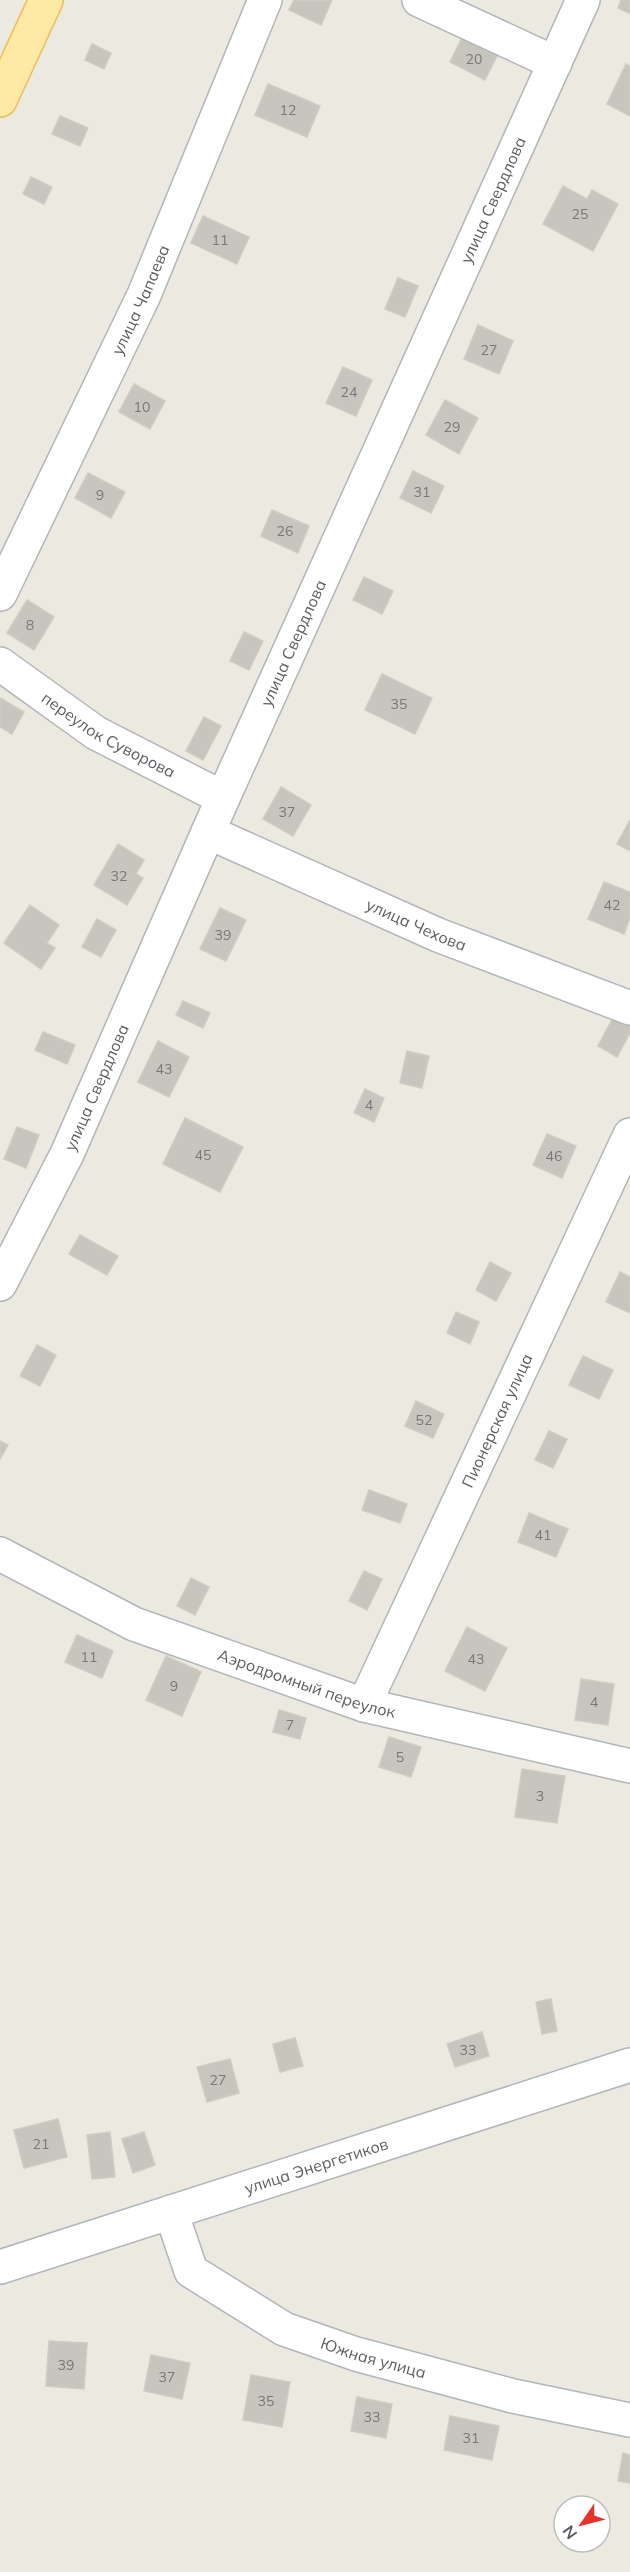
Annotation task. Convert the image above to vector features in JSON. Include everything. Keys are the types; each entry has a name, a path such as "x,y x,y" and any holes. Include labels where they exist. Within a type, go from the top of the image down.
{"main road":[{"path":"0,100 46,0"}],"street":[{"name":"улица Чапаева","path":"0,594 144,295 265,0"},
{"path":"419,0 555,63"},
{"name":"улица Свердлова","path":"0,1284 67,1154 223,798 583,0"},
{"name":"переулок Суворова","path":"0,664 96,733 223,798"},
{"name":"улица Чехова","path":"208,832 438,935 630,1008"},
{"name":"Пионерская улица","path":"364,1706 630,1135"},
{"name":"Аэродромный переулок","path":"0,1554 134,1624 364,1706 630,1766"},
{"name":"улица Энергетиков","path":"0,2266 630,2065"},
{"name":"Южная улица","path":"171,2212 190,2271 284,2329 356,2354 513,2396 630,2420"}],"building":[{"path":"294,0 332,0 321,25 289,10"},
{"path":"621,0 630,0 630,14 618,8"},
{"path":"462,38 497,56 485,80 450,62"},
{"path":"92,44 111,53 104,69 85,60"},
{"path":"626,64 630,66 630,116 607,104"},
{"path":"268,84 320,106 307,137 255,115"},
{"path":"60,116 88,128 80,146 52,134"},
{"path":"31,177 52,187 44,204 23,194"},
{"path":"563,186 587,199 592,190 618,204 593,251 543,224"},
{"path":"203,216 249,237 237,264 191,243"},
{"path":"398,278 418,286 405,317 385,309"},
{"path":"478,325 513,341 499,374 464,359"},
{"path":"343,367 372,380 356,416 326,403"},
{"path":"134,384 165,401 150,429 119,412"},
{"path":"445,400 478,418 459,454 426,435"},
{"path":"413,471 444,486 431,513 400,498"},
{"path":"88,473 125,492 111,518 75,498"},
{"path":"272,510 309,526 298,553 261,536"},
{"path":"364,577 393,591 382,614 353,600"},
{"path":"27,600 54,617 34,650 7,633"},
{"path":"244,632 263,641 249,670 230,661"},
{"path":"382,674 432,698 415,734 365,710"},
{"path":"0,698 24,712 12,734 0,727"},
{"path":"204,717 221,726 203,760 186,751"},
{"path":"281,787 311,805 293,836 263,819"},
{"path":"630,820 630,851 617,844"},
{"path":"118,844 144,860 136,874 143,878 127,905 94,885"},
{"path":"604,882 630,892 630,918 624,934 588,919"},
{"path":"30,905 59,925 47,943 55,948 41,969 4,943"},
{"path":"220,908 246,920 226,961 200,949"},
{"path":"97,919 116,930 101,957 82,947"},
{"path":"183,1001 210,1013 203,1028 176,1015"},
{"path":"614,1016 630,1025 630,1033 617,1057 598,1046"},
{"path":"43,1032 75,1045 67,1064 35,1050"},
{"path":"158,1041 189,1057 169,1097 138,1082"},
{"path":"407,1051 429,1056 422,1088 400,1083"},
{"path":"365,1089 384,1098 374,1122 354,1113"},
{"path":"185,1118 243,1147 220,1192 163,1164"},
{"path":"17,1127 39,1135 26,1168 4,1159"},
{"path":"547,1134 576,1146 562,1178 533,1165"},
{"path":"80,1235 118,1256 107,1275 69,1254"},
{"path":"490,1262 511,1273 496,1301 476,1290"},
{"path":"620,1272 630,1277 630,1313 606,1302"},
{"path":"456,1312 479,1322 470,1344 447,1333"},
{"path":"37,1345 56,1355 40,1386 20,1376"},
{"path":"583,1356 613,1370 599,1399 569,1385"},
{"path":"416,1401 444,1414 433,1438 405,1426"},
{"path":"549,1431 567,1439 553,1468 535,1460"},
{"path":"0,1441 8,1445 0,1459"},
{"path":"369,1490 407,1504 400,1523 362,1510"},
{"path":"529,1513 568,1529 556,1557 518,1542"},
{"path":"364,1571 382,1579 367,1610 349,1601"},
{"path":"191,1578 209,1587 195,1615 177,1606"},
{"path":"467,1627 507,1648 485,1691 445,1671"},
{"path":"77,1635 113,1651 102,1678 65,1662"},
{"path":"166,1656 201,1672 182,1716 146,1700"},
{"path":"581,1679 614,1684 608,1725 575,1720"},
{"path":"279,1710 306,1718 300,1739 273,1732"},
{"path":"389,1737 421,1747 411,1777 379,1767"},
{"path":"522,1769 565,1776 557,1823 515,1817"},
{"path":"551,1999 557,2031 542,2034 536,2002"},
{"path":"482,2032 489,2056 455,2067 447,2044"},
{"path":"295,2038 303,2066 280,2072 273,2044"},
{"path":"230,2059 239,2093 207,2102 197,2067"},
{"path":"58,2119 67,2157 24,2168 14,2130"},
{"path":"110,2132 115,2177 92,2179 87,2135"},
{"path":"144,2132 155,2165 133,2173 122,2139"},
{"path":"49,2341 87,2343 84,2389 46,2386"},
{"path":"151,2355 190,2363 182,2399 144,2391"},
{"path":"251,2375 290,2382 282,2427 243,2420"},
{"path":"357,2397 392,2404 386,2438 351,2431"},
{"path":"450,2416 499,2426 492,2460 444,2450"},
{"path":"623,2453 630,2455 630,2483 618,2481"}]}
